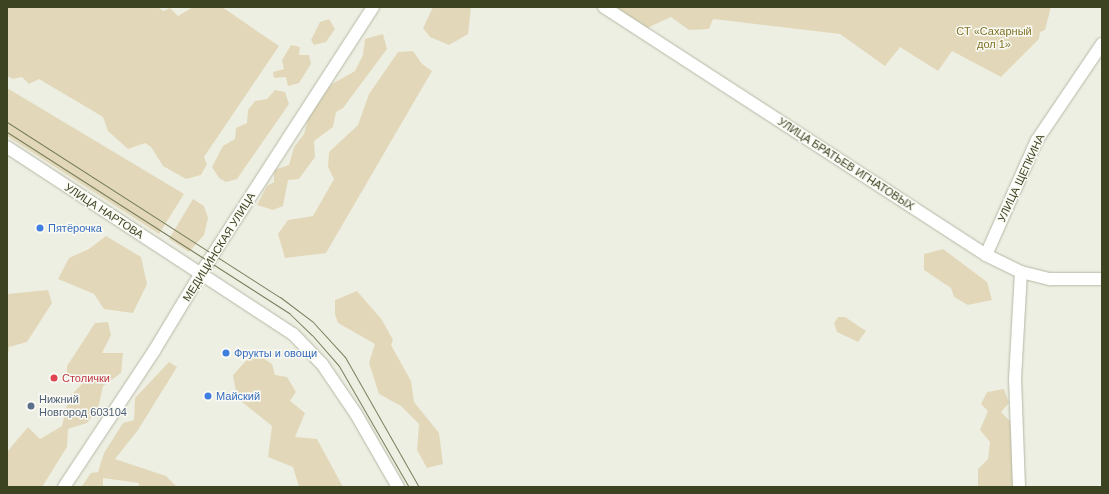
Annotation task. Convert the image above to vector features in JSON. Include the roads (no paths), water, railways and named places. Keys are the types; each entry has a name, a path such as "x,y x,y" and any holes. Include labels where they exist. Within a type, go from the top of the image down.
{"street":[{"name":"МЕДИЦИНСКАЯ УЛИЦА","path":"64,487 158,345 201,273 373,7"},
{"name":"УЛИЦА БРАТЬЕВ ИГНАТОВЫХ","path":"604,7 986,255 1021,272 1050,280 1102,279"},
{"name":"УЛИЦА ЩЕПКИНА","path":"986,255 1037,140 1102,44"},
{"name":"УЛИЦА НАРТОВА","path":"7,147 293,334 322,364 356,414 398,487"},
{"path":"1019,487 1016,379 1021,272"}],"tram line":[{"path":"7,122 280,297 312,321 345,357 419,487"},
{"path":"7,132 290,314 312,335 339,366 409,487"}],"place":[{"name":"Пятёрочка","path":"40,228"},
{"name":"Фрукты и овощи","path":"226,353"},
{"name":"Столички","path":"54,378"},
{"name":"Майский","path":"208,396"},
{"name":"Нижний Новгород 603104","path":"31,406"}],"park label":[{"name":"СТ «Сахарный дол 1»","path":"994,38"}]}
